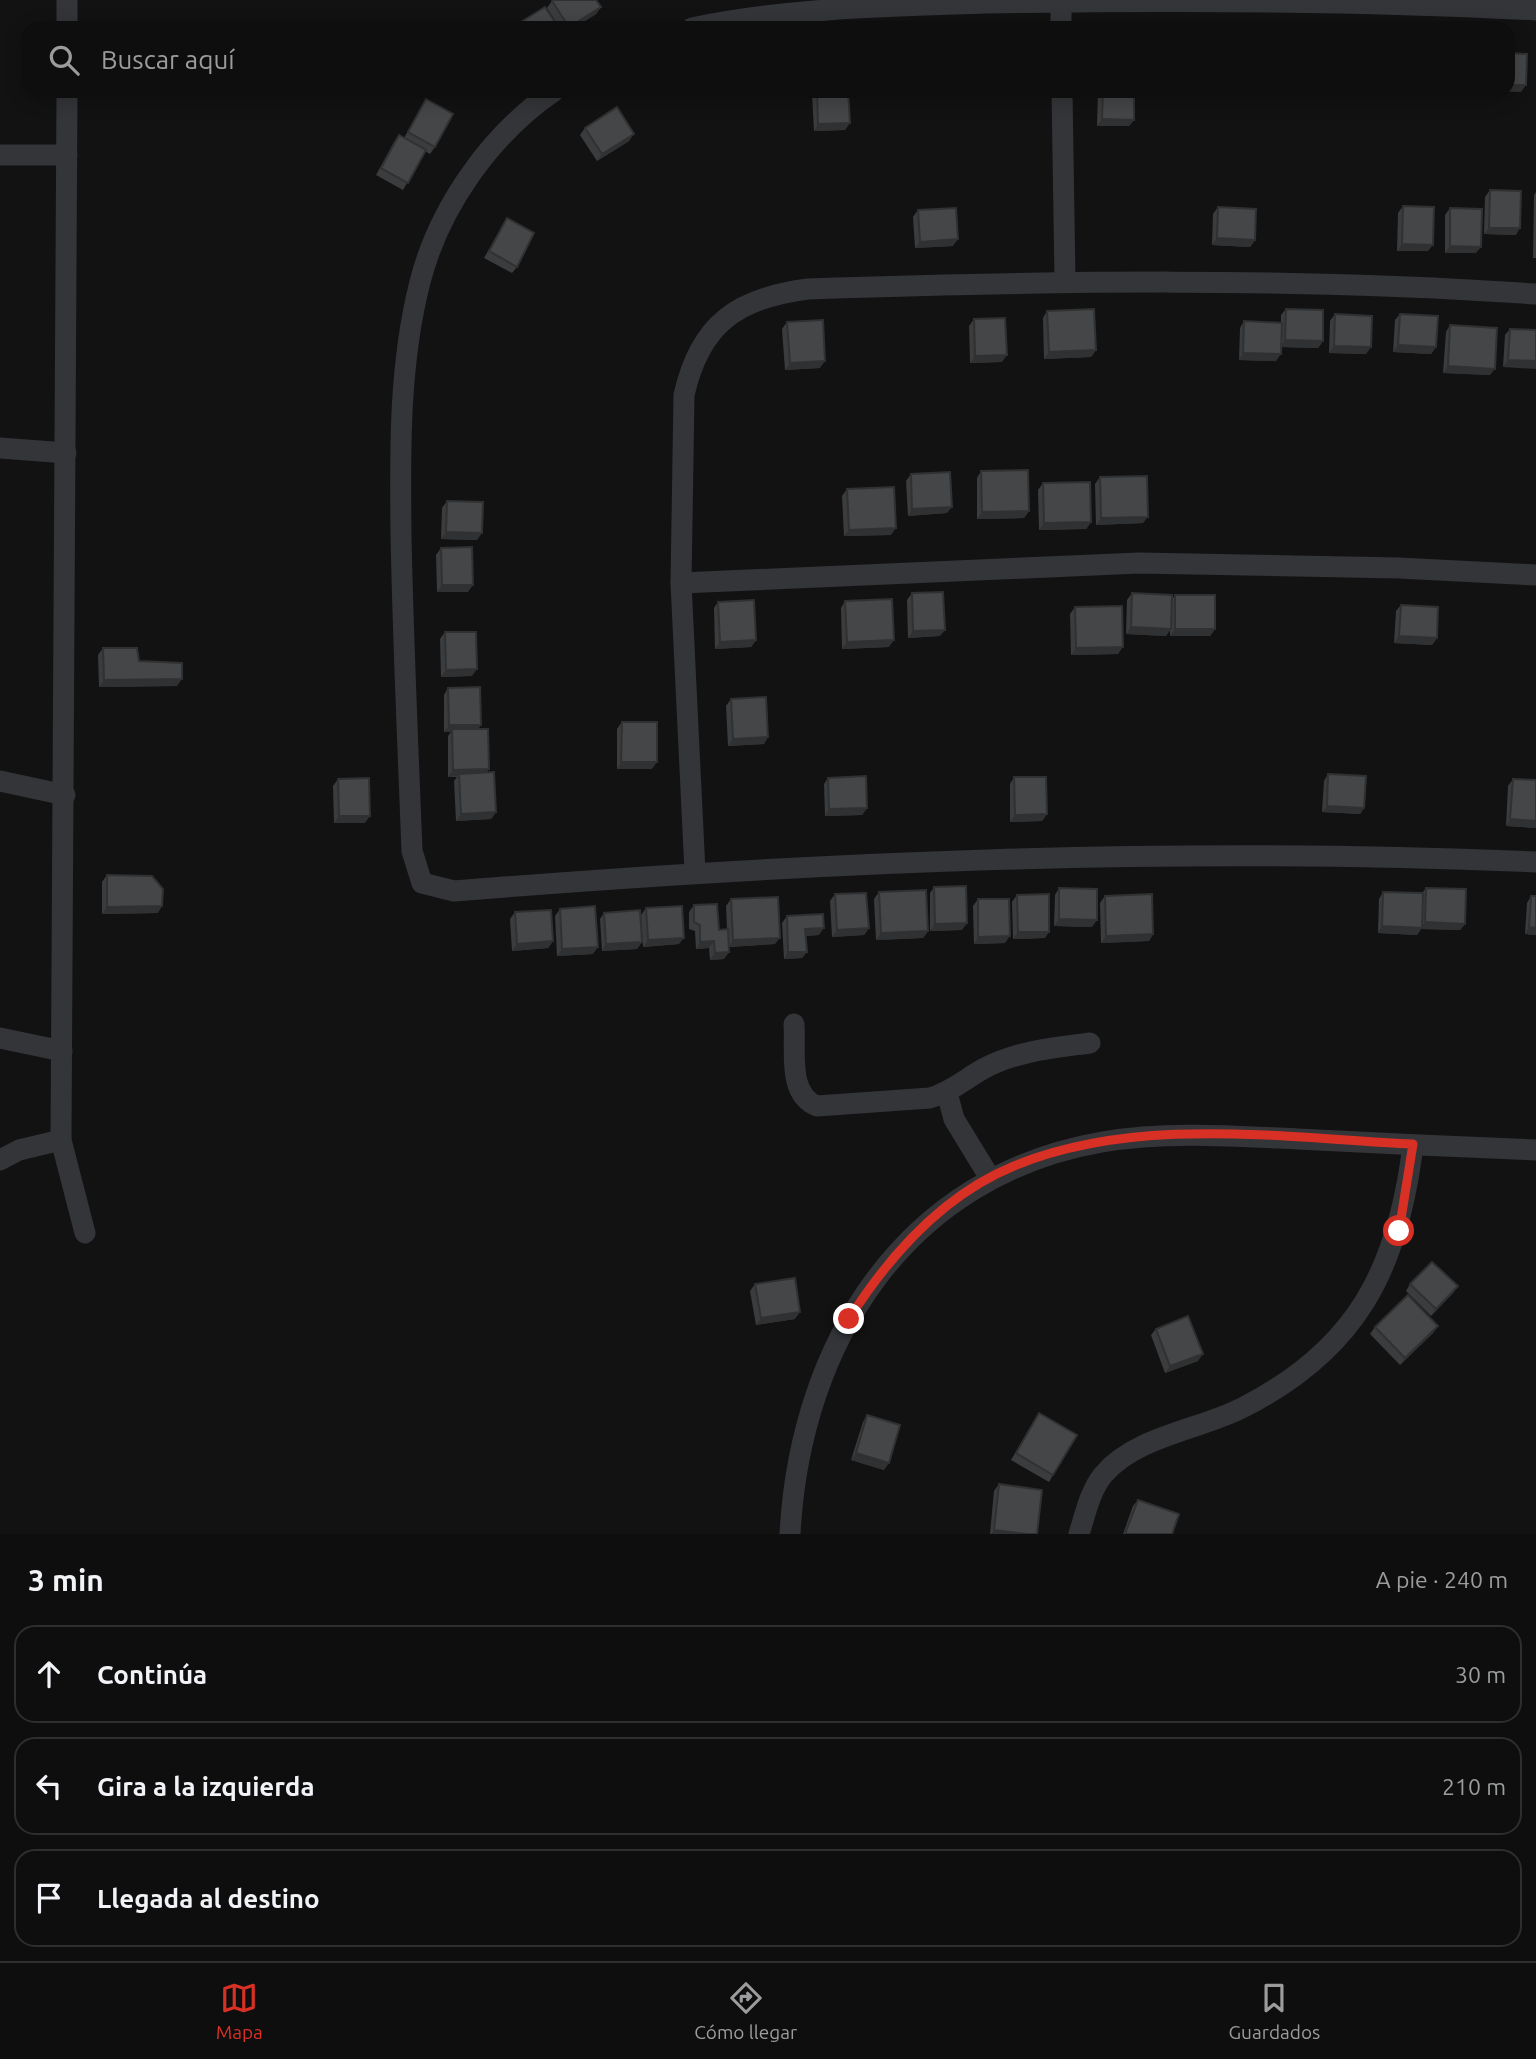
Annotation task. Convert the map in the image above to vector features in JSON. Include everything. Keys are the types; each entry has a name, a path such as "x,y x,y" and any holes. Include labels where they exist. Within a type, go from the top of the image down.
{"street":[{"path":"67,0 67,21"},
{"path":"725,21 810,11 1061,1 1347,1 1536,10"},
{"path":"1061,1 1061,21"},
{"path":"67,98 61,1140 85,1233"},
{"path":"545,98 510,127 461,190 437,233 420,281 409,341 403,389 401,516 415,869 422,883 438,890 454,891 695,872 1165,854 1360,854 1536,862"},
{"path":"1062,98 1065,281"},
{"path":"0,155 67,155"},
{"path":"695,872 681,583 684,396 690,367 701,345 725,319 754,301 780,292 808,289 1065,281 1342,283 1536,293"},
{"path":"0,448 66,453"},
{"path":"681,583 1139,563 1399,568 1536,575"},
{"path":"0,781 65,795"},
{"path":"794,1024 797,1082 805,1101 817,1106 930,1098 947,1093 983,1069 1009,1058 1031,1051 1090,1043"},
{"path":"0,1038 62,1051"},
{"path":"947,1093 954,1119 990,1178"},
{"path":"790,1534 801,1449 816,1391 849,1319 872,1282 901,1247 941,1212 990,1178 1046,1155 1104,1141 1229,1136 1536,1150"},
{"path":"0,1160 19,1150 61,1140"},
{"path":"1079,1534 1090,1498 1103,1475 1126,1457 1240,1410 1282,1386 1316,1359 1347,1327 1370,1295 1399,1231 1413,1144"}],"building":[{"path":"596,0 601,7 579,21 565,21 552,1"},
{"path":"545,7 554,21 523,21"},
{"path":"1515,53 1527,54 1526,85 1515,85"},
{"path":"817,98 848,98 850,123 818,124"},
{"path":"1103,98 1134,98 1134,120 1102,119"},
{"path":"426,99 453,114 435,147 408,132"},
{"path":"617,107 634,134 602,154 585,128"},
{"path":"399,135 426,150 408,183 381,168"},
{"path":"1490,190 1521,191 1520,228 1489,228"},
{"path":"1403,206 1434,207 1433,245 1402,244"},
{"path":"1218,207 1256,209 1255,240 1217,238"},
{"path":"956,208 958,239 920,242 918,210"},
{"path":"1450,208 1482,209 1481,247 1450,246"},
{"path":"507,218 534,233 517,267 489,251"},
{"path":"1094,309 1096,350 1049,352 1047,311"},
{"path":"1286,309 1323,310 1323,341 1285,340"},
{"path":"1335,314 1372,316 1371,347 1334,346"},
{"path":"1400,314 1438,316 1436,347 1398,345"},
{"path":"1005,318 1007,355 975,356 974,319"},
{"path":"823,320 825,361 790,363 787,322"},
{"path":"1244,321 1282,323 1281,354 1243,353"},
{"path":"1450,325 1497,328 1495,369 1448,366"},
{"path":"1510,329 1536,330 1536,361 1508,360"},
{"path":"1028,470 1029,511 982,512 981,471"},
{"path":"950,472 952,507 912,509 911,474"},
{"path":"1147,476 1148,517 1101,518 1100,477"},
{"path":"1090,482 1091,522 1044,523 1043,483"},
{"path":"894,487 896,528 849,530 847,489"},
{"path":"447,501 483,502 482,533 446,532"},
{"path":"472,547 473,585 442,585 441,548"},
{"path":"943,592 945,630 913,631 912,593"},
{"path":"1132,593 1172,595 1171,629 1131,627"},
{"path":"1175,595 1215,595 1215,629 1175,629"},
{"path":"892,599 894,640 847,642 845,601"},
{"path":"754,600 756,640 720,642 718,602"},
{"path":"1401,605 1438,607 1437,638 1399,636"},
{"path":"1122,606 1123,647 1076,648 1075,607"},
{"path":"445,632 476,632 477,669 446,670"},
{"path":"103,648 137,648 139,661 182,663 182,679 104,680"},
{"path":"480,687 481,725 449,725 448,688"},
{"path":"766,697 768,737 733,739 731,699"},
{"path":"622,722 657,722 657,762 621,762"},
{"path":"452,729 488,729 489,769 453,770"},
{"path":"494,772 496,812 461,814 459,774"},
{"path":"1328,774 1366,776 1364,808 1327,806"},
{"path":"866,776 867,808 829,809 828,778"},
{"path":"1014,777 1046,777 1047,814 1015,815"},
{"path":"369,778 370,816 339,816 338,779"},
{"path":"1513,779 1536,780 1536,821 1510,819"},
{"path":"107,875 152,876 163,889 162,906 107,907"},
{"path":"966,886 967,923 935,924 934,887"},
{"path":"1059,888 1097,889 1097,920 1059,919"},
{"path":"1426,888 1466,889 1465,924 1425,922"},
{"path":"926,890 928,931 881,933 879,892"},
{"path":"1383,892 1423,893 1422,928 1382,926"},
{"path":"866,893 869,928 837,930 835,894"},
{"path":"1049,894 1049,932 1018,932 1017,895"},
{"path":"1152,894 1153,934 1106,936 1105,896"},
{"path":"1531,896 1536,896 1536,928 1529,927"},
{"path":"778,897 780,938 733,940 731,899"},
{"path":"978,899 1009,899 1010,936 978,937"},
{"path":"717,904 719,930 728,929 729,952 715,953 714,941 700,942 700,925 694,922 694,905"},
{"path":"595,906 598,947 562,949 560,909"},
{"path":"682,906 684,938 648,940 646,908"},
{"path":"551,910 553,941 517,944 515,912"},
{"path":"640,910 642,942 606,944 604,913"},
{"path":"823,914 824,928 805,929 807,952 788,952 787,916"},
{"path":"1432,1262 1458,1286 1436,1309 1410,1284"},
{"path":"795,1278 800,1312 761,1318 755,1284"},
{"path":"1408,1295 1438,1326 1405,1358 1375,1327"},
{"path":"1188,1316 1203,1354 1170,1366 1156,1329"},
{"path":"1039,1413 1077,1435 1053,1475 1016,1453"},
{"path":"867,1415 900,1425 889,1463 856,1453"},
{"path":"999,1484 1042,1490 1037,1534 994,1530"},
{"path":"1138,1500 1179,1514 1172,1534 1125,1534"}],"route":[{"path":"849,1319 872,1282 901,1247 941,1212 984,1182 1013,1167 1046,1155 1104,1141 1170,1136 1229,1136 1413,1144 1407,1195 1399,1231"}]}
